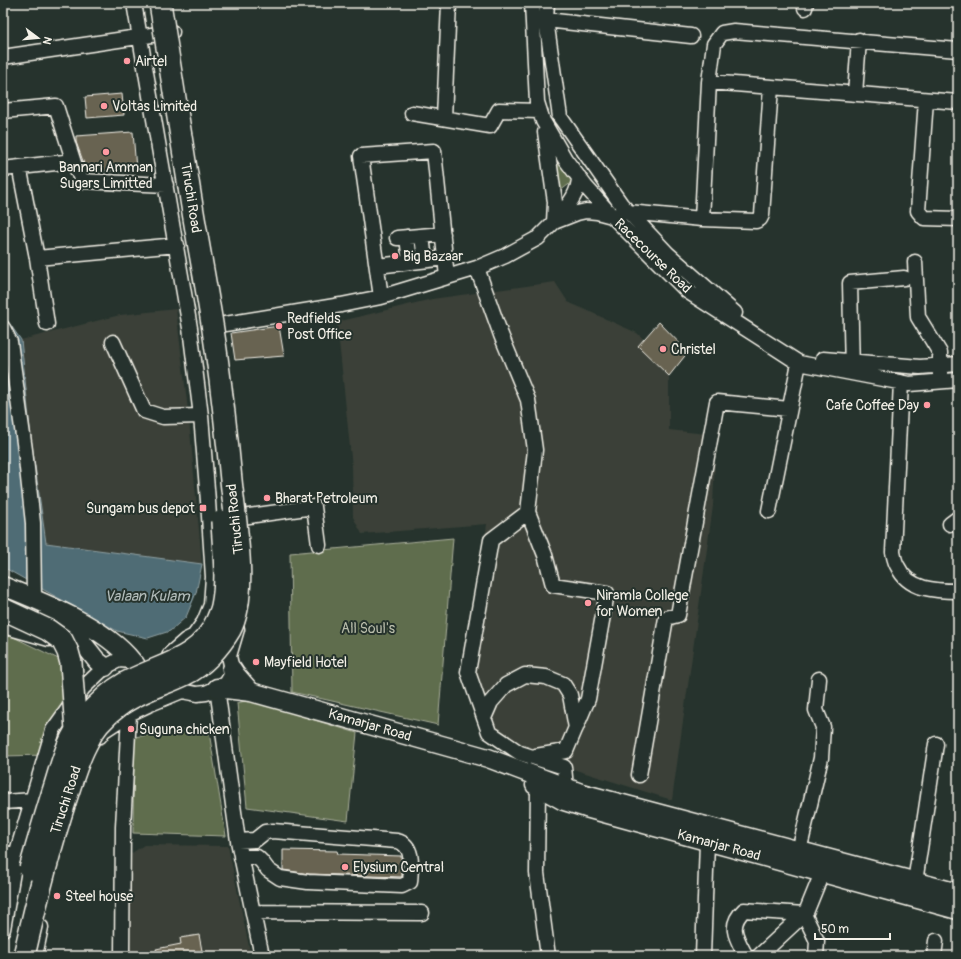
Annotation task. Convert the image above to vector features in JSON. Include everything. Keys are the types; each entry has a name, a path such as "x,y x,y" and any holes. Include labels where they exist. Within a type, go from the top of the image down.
{"highway":[{"name":"Tiruchi Road","path":"11,956 40,830 64,755 76,730 98,704 124,684 191,653 213,630 222,608 225,591 220,498 212,413 147,3"},
{"name":"Tiruchi Road","path":"24,956 35,905 55,832 78,762 95,729 111,712 129,699 186,674 195,668 220,644 230,630 236,615 240,571 224,409 216,347 160,3"},
{"path":"3,609 48,630 62,640 72,663 76,730"}],"main road":[{"path":"3,586 76,619 109,639 137,663"},
{"path":"3,600 34,613 78,637 101,664"},
{"path":"231,662 236,675 252,692"},
{"name":"Kamarjar Road","path":"217,688 252,692 488,758 581,793 958,893"},
{"name":"Kamarjar Road","path":"488,758 564,801 579,806 958,910"}],"street":[{"name":"Tiruchi Road","path":"134,3 190,328 201,416 213,577 211,605 204,622 194,636 186,640 173,652 137,663"},
{"path":"168,3 219,325 242,517 246,594 231,662 230,677 226,684 197,694 182,691 175,686 169,678 168,670 173,652"},
{"path":"444,118 449,3"},
{"name":"Racecourse Road","path":"532,3 540,20 536,102 541,116 565,159 579,177 612,216 687,291 799,363 852,368 909,384 958,380"},
{"path":"547,3 540,20 560,117 621,204 668,254 691,275 742,319 797,353 852,368 920,367 958,364"},
{"path":"540,20 692,36"},
{"path":"702,219 710,82 714,44 722,33 734,31 858,40 958,50"},
{"path":"3,57 173,32"},
{"path":"856,94 858,40"},
{"path":"710,82 958,102"},
{"path":"554,222 586,211 612,216 628,212 702,219 756,221 760,219 762,215 771,87"},
{"path":"926,100 918,211 924,218 958,219"},
{"path":"3,111 56,106 73,161 82,181 166,185"},
{"path":"412,113 490,126 500,110 541,116 555,202 554,222"},
{"path":"381,297 361,156 434,151 447,277"},
{"path":"3,169 73,161"},
{"path":"21,176 47,324"},
{"path":"219,325 381,297 477,268 505,256 538,238 554,222 572,200 577,191 579,177"},
{"path":"410,262 402,237 443,234"},
{"path":"422,236 426,260"},
{"path":"36,258 177,246"},
{"path":"377,266 446,258"},
{"path":"915,262 918,317 940,353 941,381"},
{"path":"477,268 501,335 528,400 534,450 528,512 545,555 553,585 607,593 588,699 566,751 532,757"},
{"path":"852,368 850,284 904,278"},
{"path":"3,328 10,342 25,450 33,523 34,599"},
{"path":"113,342 144,411 163,417 201,416"},
{"path":"769,512 799,363"},
{"path":"901,382 893,552 898,568 907,580 919,587 946,591 958,591"},
{"path":"639,775 666,618 678,615 717,402 790,409"},
{"path":"242,517 314,507 319,545"},
{"path":"528,512 490,540 468,672 489,732 520,753 564,767 566,787"},
{"path":"3,626 56,641 87,655 101,664"},
{"path":"194,636 202,636 216,640 226,649 231,662"},
{"path":"3,926 10,854 34,800 53,730 101,664 119,660 137,663 152,677 154,703"},
{"path":"484,718 491,702 506,685 525,675 546,677 563,684 570,695 576,728"},
{"path":"799,851 821,758 823,727 816,710 819,679"},
{"path":"90,681 89,705 95,719 103,731"},
{"path":"217,688 238,841 262,956"},
{"path":"35,956 50,881 76,789 94,747 103,731 129,714 182,691"},
{"path":"122,956 123,827 129,714"},
{"path":"914,882 936,744"},
{"path":"538,787 537,873 548,956"},
{"path":"3,802 34,800"},
{"path":"238,841 255,840 265,832 273,830 403,842 410,851 410,882 402,886 308,882 280,878 268,870 259,858 241,856"},
{"path":"703,956 707,842"},
{"path":"759,956 804,914 822,873"},
{"path":"746,956 735,934 735,923 739,915 744,910 804,914"},
{"path":"253,912 422,913"},
{"path":"804,914 817,941 816,956"},
{"path":"807,956 817,941"},
{"path":"934,956 936,941"}],"shaded area":[{"name":"Niramla College for Women","path":"555,282 568,302 637,333 669,363 669,430 716,435 713,506 672,800 489,743 489,713 468,672 487,524 362,534 353,517 352,467 337,322 432,299"},
{"path":"176,309 189,419 202,564 46,543 31,438 21,340 120,315"},
{"path":"144,845 228,846 251,956 128,956 129,855"}],"green space":[{"path":"556,157 572,182 560,191"},
{"name":"All Soul's","path":"453,538 438,725 292,692 290,553"},
{"path":"3,632 79,669 86,686 71,705 49,755 3,756"},
{"path":"249,700 357,733 348,821 247,807 237,703"},
{"path":"208,726 226,836 133,833 134,737"}],"water":[{"name":"Valaan Kulam","path":"3,314 21,340 31,438 46,543 202,564 196,593 186,617 170,631 148,638 117,631 3,567"}],"building":[{"name":"Voltas Limited","path":"122,94 124,115 87,118 85,97"},
{"name":"Bannari Amman Sugars Limitted","path":"133,132 136,169 87,172 76,142 76,136"},
{"name":"Christel","path":"659,322 688,352 669,376 638,346"},
{"path":"279,326 284,356 235,360 231,333"},
{"name":"Elysium Central","path":"283,850 337,851 338,854 401,856 402,877 309,874 283,870"},
{"path":"199,935 203,956 158,956 156,949 181,944 180,938"}],"place":[{"name":"Airtel","path":"127,61"},
{"name":"Voltas Limited","path":"104,106"},
{"name":"Bannari Amman Sugars Limitted","path":"106,152"},
{"name":"Big Bazaar","path":"395,256"},
{"name":"Redfields Post Office","path":"279,326"},
{"name":"Christel","path":"663,349"},
{"name":"Cafe Coffee Day","path":"927,405"},
{"name":"Bharat Petroleum","path":"267,498"},
{"name":"Sungam bus depot","path":"203,508"},
{"name":"Niramla College for Women","path":"588,603"},
{"name":"Mayfield Hotel","path":"256,662"},
{"name":"Suguna chicken","path":"131,729"},
{"name":"Elysium Central","path":"345,867"},
{"name":"Steel house","path":"57,896"}]}
